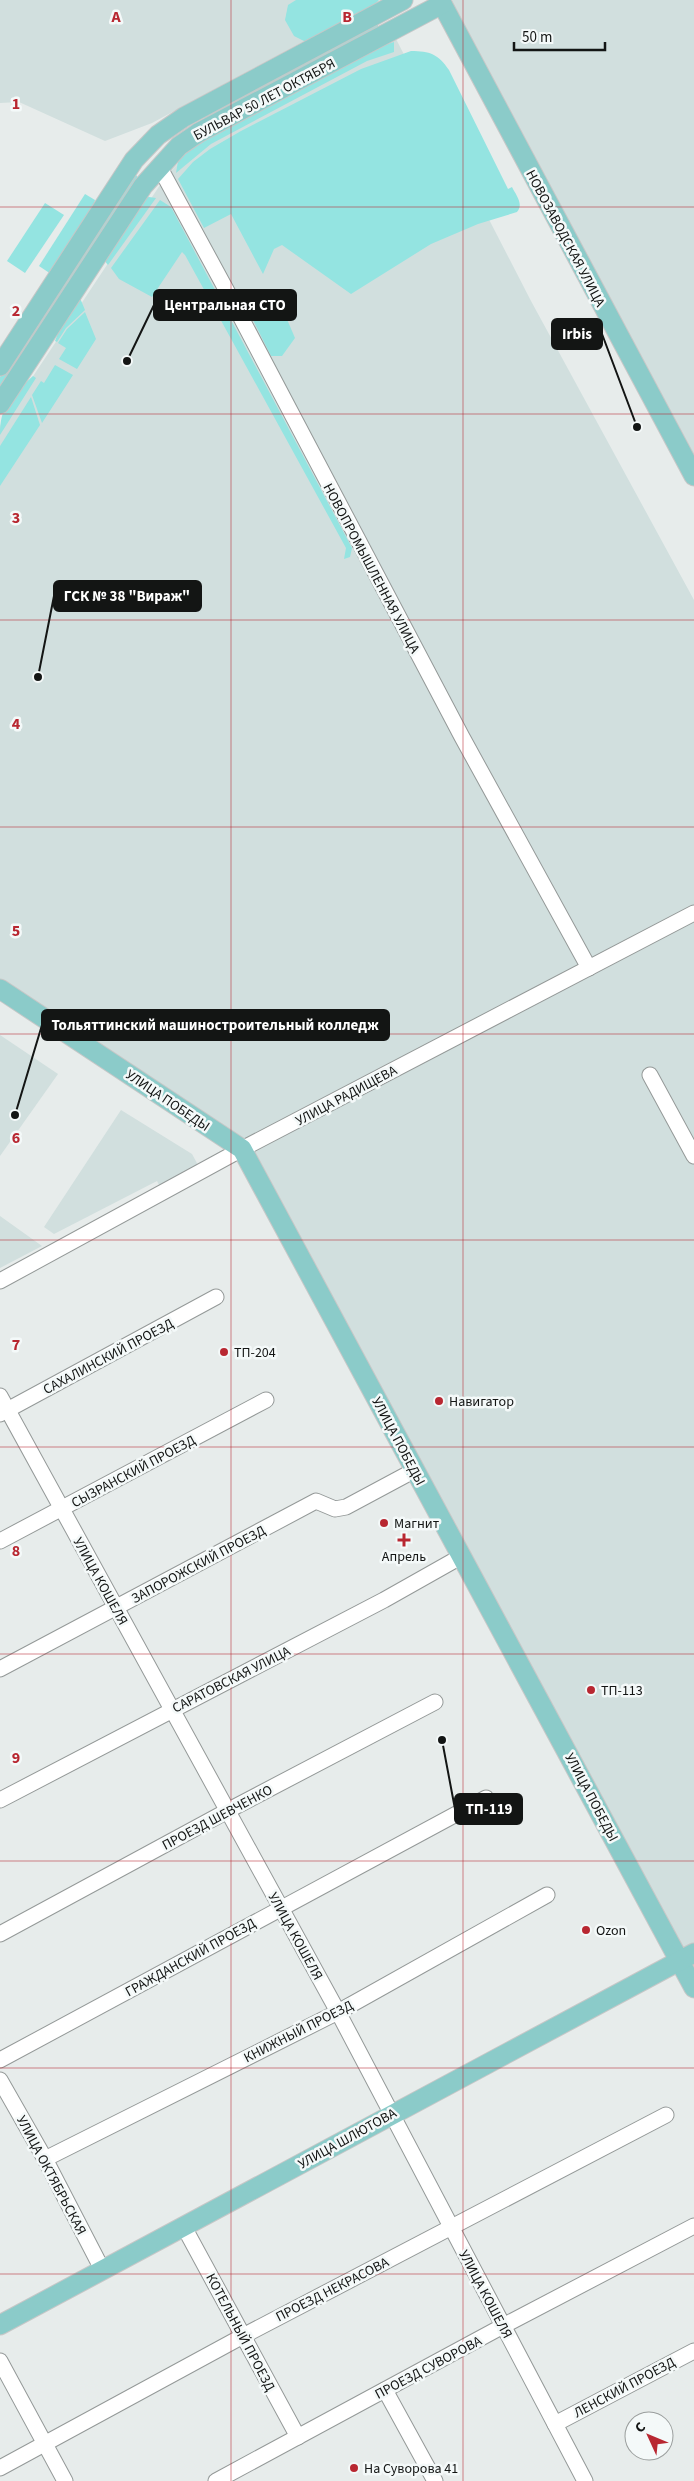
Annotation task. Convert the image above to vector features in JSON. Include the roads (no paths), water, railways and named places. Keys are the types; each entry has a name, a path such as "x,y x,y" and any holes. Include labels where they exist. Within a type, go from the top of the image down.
{"main road":[{"name":"БУЛЬВАР 50 ЛЕТ ОКТЯБРЯ","path":"0,366 134,160 158,135 202,106 403,0"},
{"name":"БУЛЬВАР 50 ЛЕТ ОКТЯБРЯ","path":"0,404 131,204 159,166 179,146 198,133 384,35 441,2"},
{"name":"НОВОЗАВОДСКАЯ УЛИЦА","path":"441,2 694,476"},
{"path":"376,15 388,18 389,28 384,35"},
{"name":"УЛИЦА ПОБЕДЫ","path":"0,989 242,1149 462,1556 687,1957 694,1988"},
{"name":"УЛИЦА ШЛЮТОВА","path":"0,2325 390,2114 687,1957"}],"street":[{"name":"НОВОПРОМЫШЛЕННАЯ УЛИЦА","path":"159,166 462,737 589,968"},
{"name":"УЛИЦА РАДИЩЕВА","path":"0,1281 242,1149 694,913"},
{"path":"650,1075 694,1156"},
{"name":"САХАЛИНСКИЙ ПРОЕЗД","path":"4,1412 216,1297"},
{"name":"УЛИЦА КОШЕЛЯ","path":"0,1396 4,1412 116,1607 229,1810 280,1908 338,2012 450,2228 585,2481"},
{"name":"СЫЗРАНСКИЙ ПРОЕЗД","path":"0,1541 266,1400"},
{"name":"ЗАПОРОЖСКИЙ ПРОЕЗД","path":"0,1668 316,1501 335,1509 346,1507 415,1470"},
{"name":"САРАТОВСКАЯ УЛИЦА","path":"0,1800 384,1600 462,1556"},
{"name":"ПРОЕЗД ШЕВЧЕНКО","path":"0,1934 229,1810 435,1702"},
{"name":"ГРАЖДАНСКИЙ ПРОЕЗД","path":"0,2060 486,1798"},
{"name":"КНИЖНЫЙ ПРОЕЗД","path":"45,2159 338,2012 547,1895"},
{"name":"УЛИЦА ОКТЯБРЬСКАЯ","path":"0,2080 45,2159 102,2271"},
{"name":"ПРОЕЗД НЕКРАСОВА","path":"0,2468 243,2336 666,2115"},
{"name":"ПРОЕЗД СУВОРОВА","path":"216,2481 503,2326 694,2226"},
{"name":"КОТЕЛЬНЫЙ ПРОЕЗД","path":"184,2227 298,2437"},
{"name":"ЛЕНСКИЙ ПРОЕЗД","path":"555,2424 694,2351"},
{"path":"0,2361 64,2481"},
{"path":"385,2390 435,2481"}],"place":[{"name":"Центральная СТО","path":"127,361"},
{"name":"Irbis","path":"637,427"},
{"name":"ГСК № 38 \"Вираж\"","path":"38,677"},
{"name":"Тольяттинский машиностроительный колледж","path":"15,1115"},
{"name":"ТП-204","path":"224,1352"},
{"name":"Навигатор","path":"439,1401"},
{"name":"Магнит","path":"384,1523"},
{"name":"Апрель","path":"404,1540"},
{"name":"ТП-113","path":"591,1690"},
{"name":"ТП-119","path":"442,1740"},
{"name":"Ozon","path":"586,1930"},
{"name":"На Суворова 41","path":"354,2468"}]}
